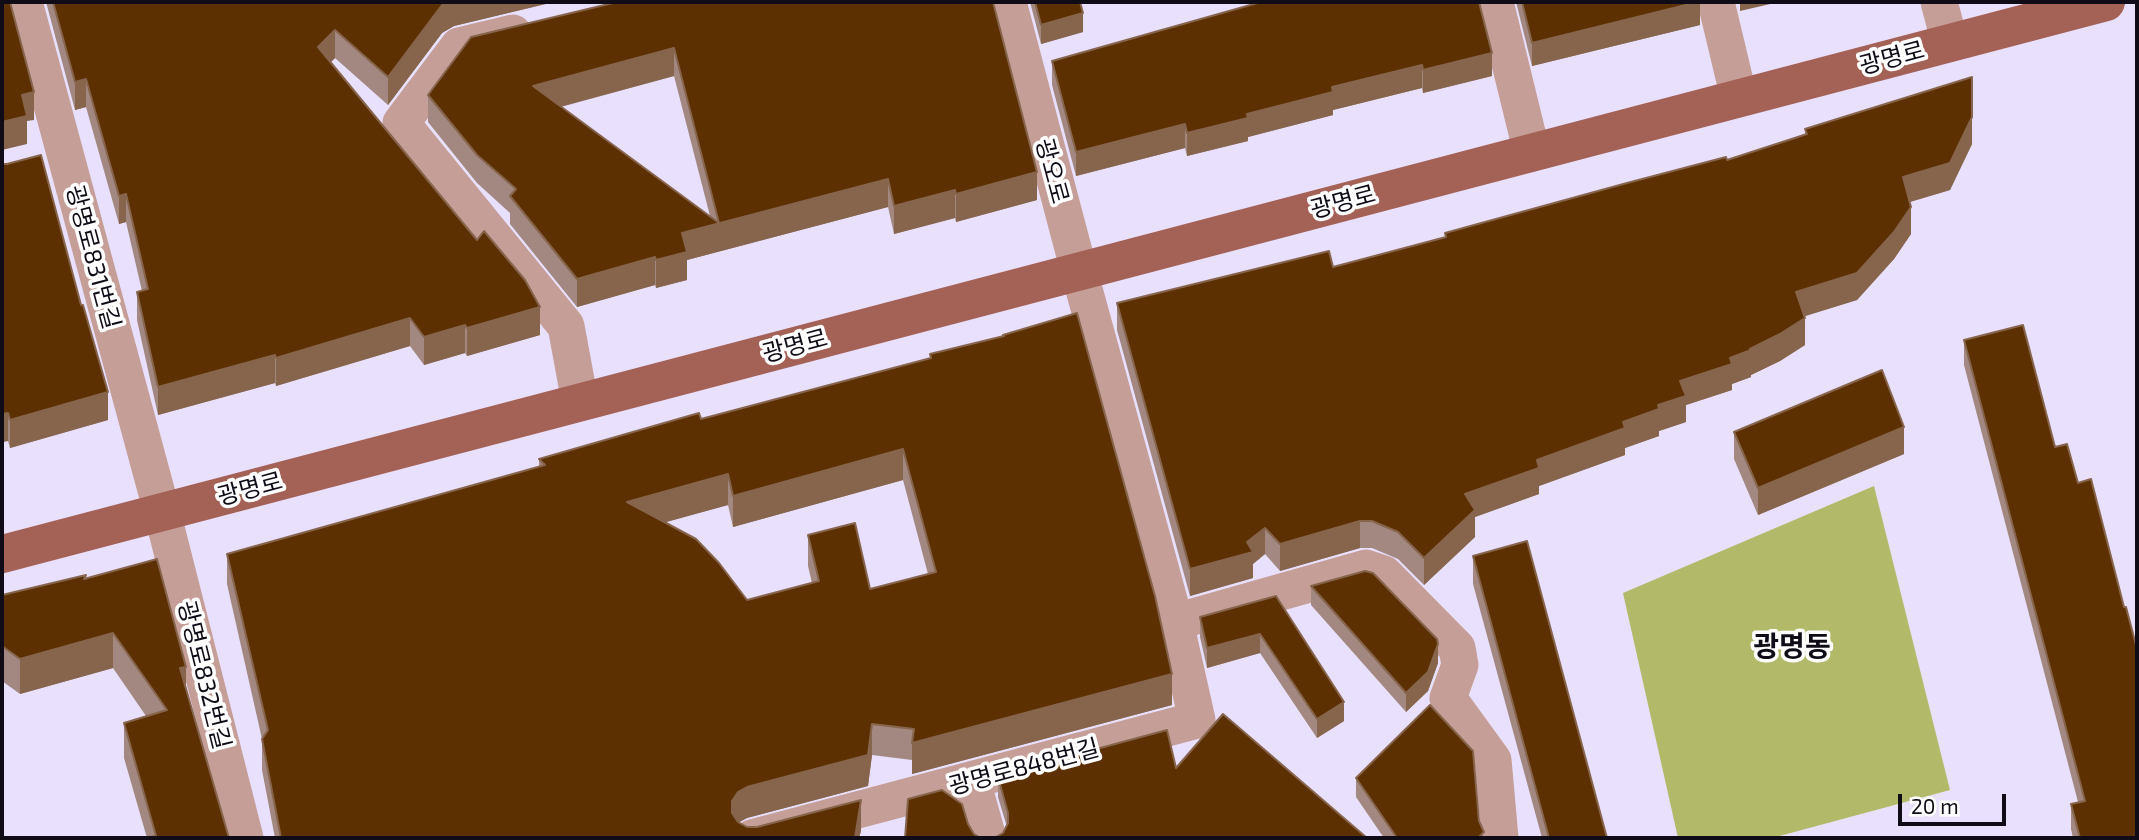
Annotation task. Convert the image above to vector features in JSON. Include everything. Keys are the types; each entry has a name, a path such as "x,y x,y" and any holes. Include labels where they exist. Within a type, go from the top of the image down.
{"main road":[{"name":"광명로","path":"2,554 2090,4"}],"street":[{"name":"광명로831번길","path":"24,2 53,158 162,512"},
{"name":"광오로","path":"1008,2 1039,66 1079,271"},
{"path":"1495,2 1532,153"},
{"path":"1716,2 1740,98"},
{"path":"1939,2 1950,43"},
{"path":"551,24 459,46 401,123 566,326 580,402"},
{"name":"광명로848번길","path":"752,838 1197,720 1175,622 1079,271"},
{"name":"광명로832번길","path":"162,512 245,838"},
{"path":"1175,622 1366,568 1384,574 1457,648 1460,665 1448,698 1493,760 1500,838"},
{"path":"972,781 988,838"}],"green space":[{"path":"1874,486 1950,790 1772,838 1678,838 1623,593"}],"building":[{"path":"2,2 10,2 34,92 22,95 27,116 2,122"},
{"path":"53,2 448,2 442,5 388,77 335,30 318,47 477,240 484,231 525,280 540,307 424,337 410,318 276,358 275,355 158,387 137,292 148,289 126,194 119,196 86,79 75,82"},
{"path":"617,2 993,2 1037,172 956,194 955,190 894,206 888,179 682,233 687,252 656,260 655,257 577,279 510,196 516,189 477,155 428,95 471,37","holes":["674,48 719,223 533,86"]},
{"path":"1035,2 1080,2 1083,13 1041,25"},
{"path":"1261,2 1479,2 1492,53 1423,70 1422,65 1332,87 1333,92 1187,133 1185,124 1076,152 1052,61"},
{"path":"1522,2 1698,2 1532,43"},
{"path":"1972,77 1972,117 1950,163 1903,177 1911,207 1894,232 1857,273 1796,292 1805,318 1751,350 1730,358 1732,364 1680,381 1686,396 1658,405 1659,409 1623,422 1625,428 1537,460 1539,468 1465,494 1475,510 1424,558 1398,532 1372,521 1360,521 1280,544 1265,528 1247,542 1253,552 1190,569 1117,303 1329,251 1333,267 1446,237 1445,233 1627,183 1726,157 1727,160 1807,134 1805,129"},
{"path":"41,155 81,305 108,392 10,420 8,413 2,414 2,164"},
{"path":"1077,313 1155,596 1172,674 912,743 914,729 872,724 868,755 747,787 738,792 732,801 732,813 738,822 747,827 757,827 861,800 855,838 281,838 262,739 268,730 227,554 545,465 539,459 699,413 701,419 931,358 930,354","holes":["903,449 936,572 870,589 855,523 808,535 819,581 747,600 719,563 696,539 627,502 728,474 733,496"]},
{"path":"2023,325 2055,447 2067,444 2078,483 2091,479 2137,649 2137,838 2080,838 2071,804 2085,801 1964,340"},
{"path":"1882,370 1904,427 1758,488 1734,432"},
{"path":"1527,541 1607,838 1549,838 1473,556"},
{"path":"157,559 186,667 180,668 229,838 146,838 156,836 124,723 167,710 113,633 20,659 2,646 2,595 86,575 84,579"},
{"path":"1365,571 1373,573 1437,639 1438,644 1428,672 1406,693 1311,586"},
{"path":"1276,596 1344,702 1317,719 1260,634 1207,648 1200,617"},
{"path":"1430,705 1473,751 1479,821 1484,832 1480,838 1397,838 1356,778"},
{"path":"1223,714 1367,838 994,838 1003,833 1008,823 1008,813 998,777 1000,775 1167,730 1176,768"},
{"path":"942,790 962,804 968,824 974,834 981,838 905,838 908,799"}],"district":[{"name":"광명동","path":"1792,647"}]}
